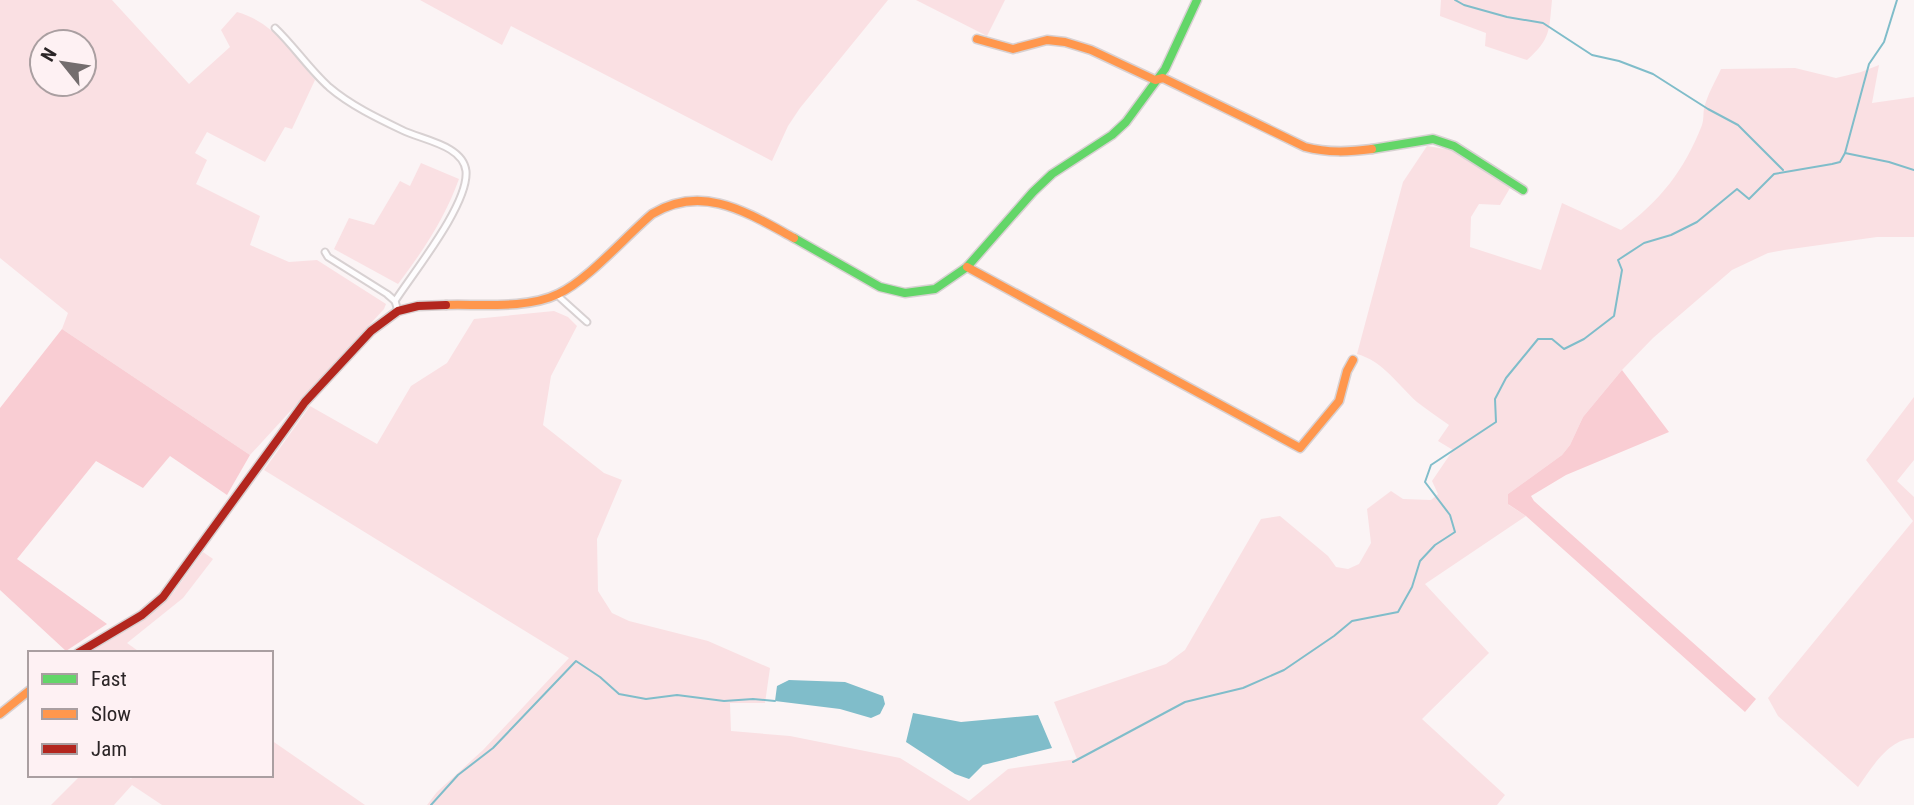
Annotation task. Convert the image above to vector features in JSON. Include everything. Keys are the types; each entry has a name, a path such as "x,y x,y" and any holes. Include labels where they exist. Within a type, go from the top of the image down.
{"street":[{"path":"81,651 142,615 163,597 306,402 371,331 398,311 418,306 522,303 557,295 580,280 652,214 665,206 690,199 718,202 752,215 873,284 895,292 914,293 935,289 967,267 1042,183 1063,165 1119,129 1171,60 1197,0"},
{"path":"275,28 340,96 386,122 456,152 464,163 466,178 456,207 395,301"},
{"path":"977,39 1019,50 1034,43 1056,40 1155,80 1160,78 1288,141 1313,149 1350,152 1425,139 1441,141 1454,146 1523,190"},
{"path":"325,252 328,257 387,294 395,301 398,311"},
{"path":"967,267 1300,448 1339,401 1347,371 1353,360"},
{"path":"557,295 587,322"},
{"path":"0,713 28,692"}],"shaded area":[{"path":"0,0 112,0 189,84 230,47 221,30 237,12 261,23 290,49 315,80 292,129 285,127 265,162 207,132 195,153 207,160 196,184 260,216 250,245 289,262 317,260 386,304 384,309 250,455 62,329 68,313 0,258"},
{"path":"420,0 888,0 800,108 788,126 772,161 511,26 502,45"},
{"path":"916,0 1005,0 987,36"},
{"path":"1441,0 1552,0 1545,40 1527,60 1485,46 1486,33 1440,16"},
{"path":"1879,65 1872,103 1914,97 1914,237 1877,237 1784,250 1768,253 1732,270 1653,338 1622,370 1583,417 1570,445 1562,455 1508,494 1509,505 1526,516 1425,584 1489,653 1422,719 1505,795 1497,805 427,805 569,658 264,470 310,406 377,444 411,386 447,363 474,319 554,311 568,317 577,326 551,376 543,425 604,473 622,480 597,539 598,591 612,613 629,621 708,641 770,668 765,703 730,703 731,731 790,736 900,758 969,801 1008,769 1077,759 1054,702 1166,664 1185,650 1261,519 1280,516 1328,556 1336,567 1348,569 1359,564 1371,543 1367,509 1391,491 1403,499 1431,500 1438,494 1432,481 1453,450 1438,441 1449,425 1417,402 1375,362 1357,354 1403,182 1427,146 1452,150 1510,188 1500,205 1479,204 1471,217 1470,247 1541,270 1562,203 1621,230 1659,196 1679,171 1695,142 1702,125 1707,99 1721,69 1795,68 1836,78"},
{"path":"421,163 459,179 433,234 398,284 334,249 349,218 374,225 400,181 410,186"},
{"path":"62,329 250,455 227,495 170,456 143,488 96,461 17,559 107,624 66,651 0,590 0,408"},
{"path":"1622,370 1669,432 1566,475 1531,496 1756,699 1745,712 1526,516 1508,504 1508,494 1562,455 1570,445 1583,417"},
{"path":"1914,397 1914,460 1897,481 1914,497 1914,738 1888,749 1858,787 1778,716 1768,698 1913,521 1866,460"},
{"path":"203,552 213,559 183,598 127,643 138,651 92,651 147,618 174,592"},
{"path":"273,741 365,805 162,805 132,785 114,805 51,805 77,777 273,777"}],"water":[{"path":"789,680 845,682 883,696 885,704 880,714 871,718 840,709 775,701 777,686"},
{"path":"913,713 961,722 1038,715 1052,748 983,765 969,779 955,774 906,742"}],"waterway":[{"path":"1455,0 1507,17 1543,23 1592,55 1619,61 1653,74 1738,125 1783,170"},
{"path":"1845,153 1869,64 1884,42 1897,0"},
{"path":"1073,762 1185,702 1243,688 1284,670 1352,621 1398,612 1412,587 1420,561 1435,545 1455,532 1450,515 1425,482 1431,465 1496,422 1495,399 1506,378 1538,339 1552,339 1564,349 1584,339 1614,316 1622,270 1618,260 1644,243 1671,235 1697,222 1737,189 1749,199 1774,174 1840,162 1845,153 1914,170"},
{"path":"431,805 458,775 493,748 576,661 619,694 646,699 677,695 724,701 775,701"}],"traffic: fast":[{"path":"794,238 880,287 905,293 935,289 967,267 1052,174 1112,135 1126,122 1165,69 1197,0"},
{"path":"1372,149 1433,139 1454,146 1523,190"}],"traffic: slow":[{"path":"977,39 1013,49 1047,40 1065,42 1091,50 1155,80 1163,78 1305,147 1338,151 1372,149"},
{"path":"446,305 518,304 558,294 594,269 652,214 671,205 689,201 725,205 760,219 794,238"},
{"path":"967,267 1300,448 1339,401 1347,371 1353,360"},
{"path":"0,714 28,692"}],"traffic: jam":[{"path":"81,651 142,615 163,597 305,402 371,331 398,311 418,306 446,305"}]}
